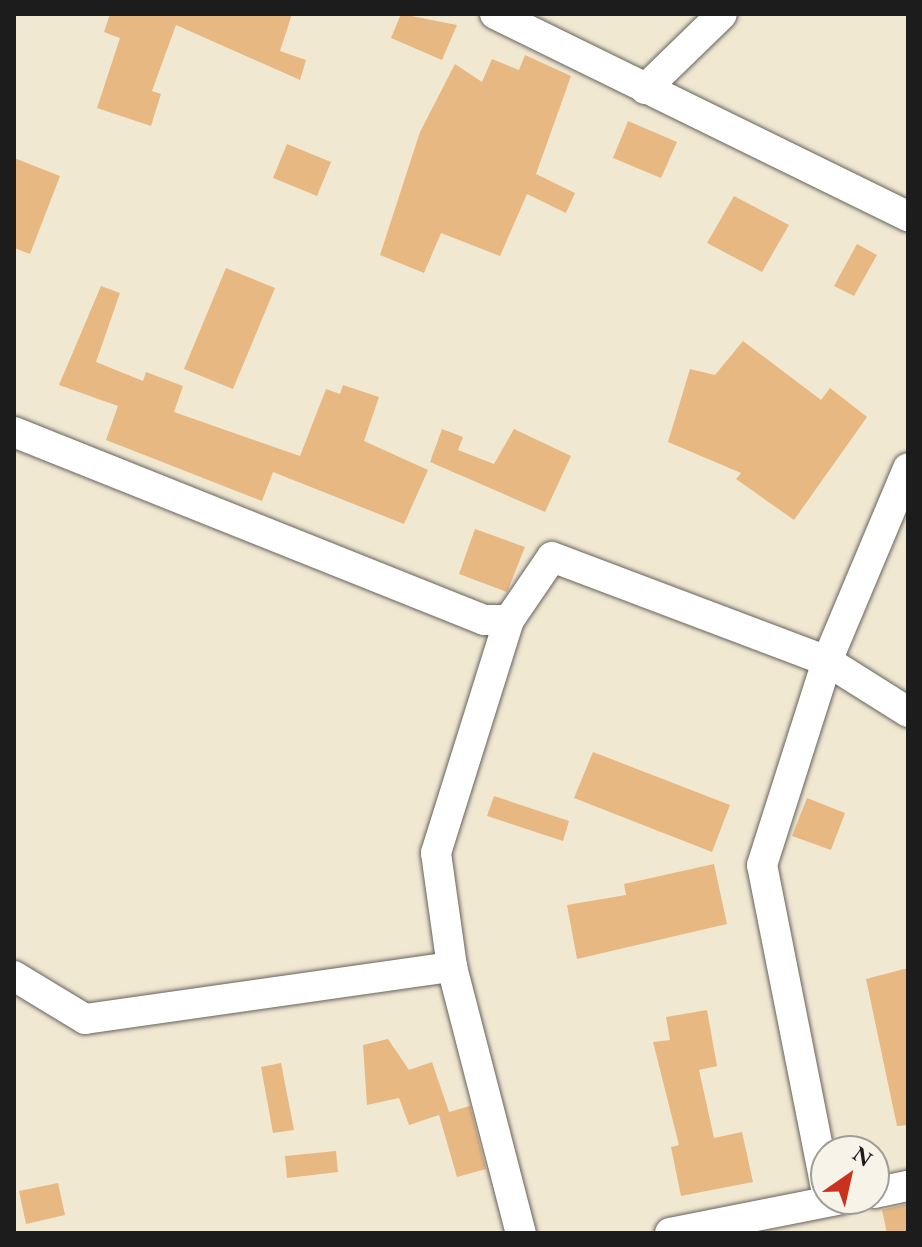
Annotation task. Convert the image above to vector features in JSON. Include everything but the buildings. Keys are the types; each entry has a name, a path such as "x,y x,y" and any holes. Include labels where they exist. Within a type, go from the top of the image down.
{"street":[{"path":"495,14 908,216"},
{"path":"645,89 722,14"},
{"path":"14,432 454,611 509,620"},
{"path":"818,1135 762,865 827,661 908,468"},
{"path":"521,1233 452,967 436,853 509,620 552,557 827,661 908,712"},
{"path":"14,976 85,1019 452,967"},
{"path":"670,1233 810,1202"}]}
